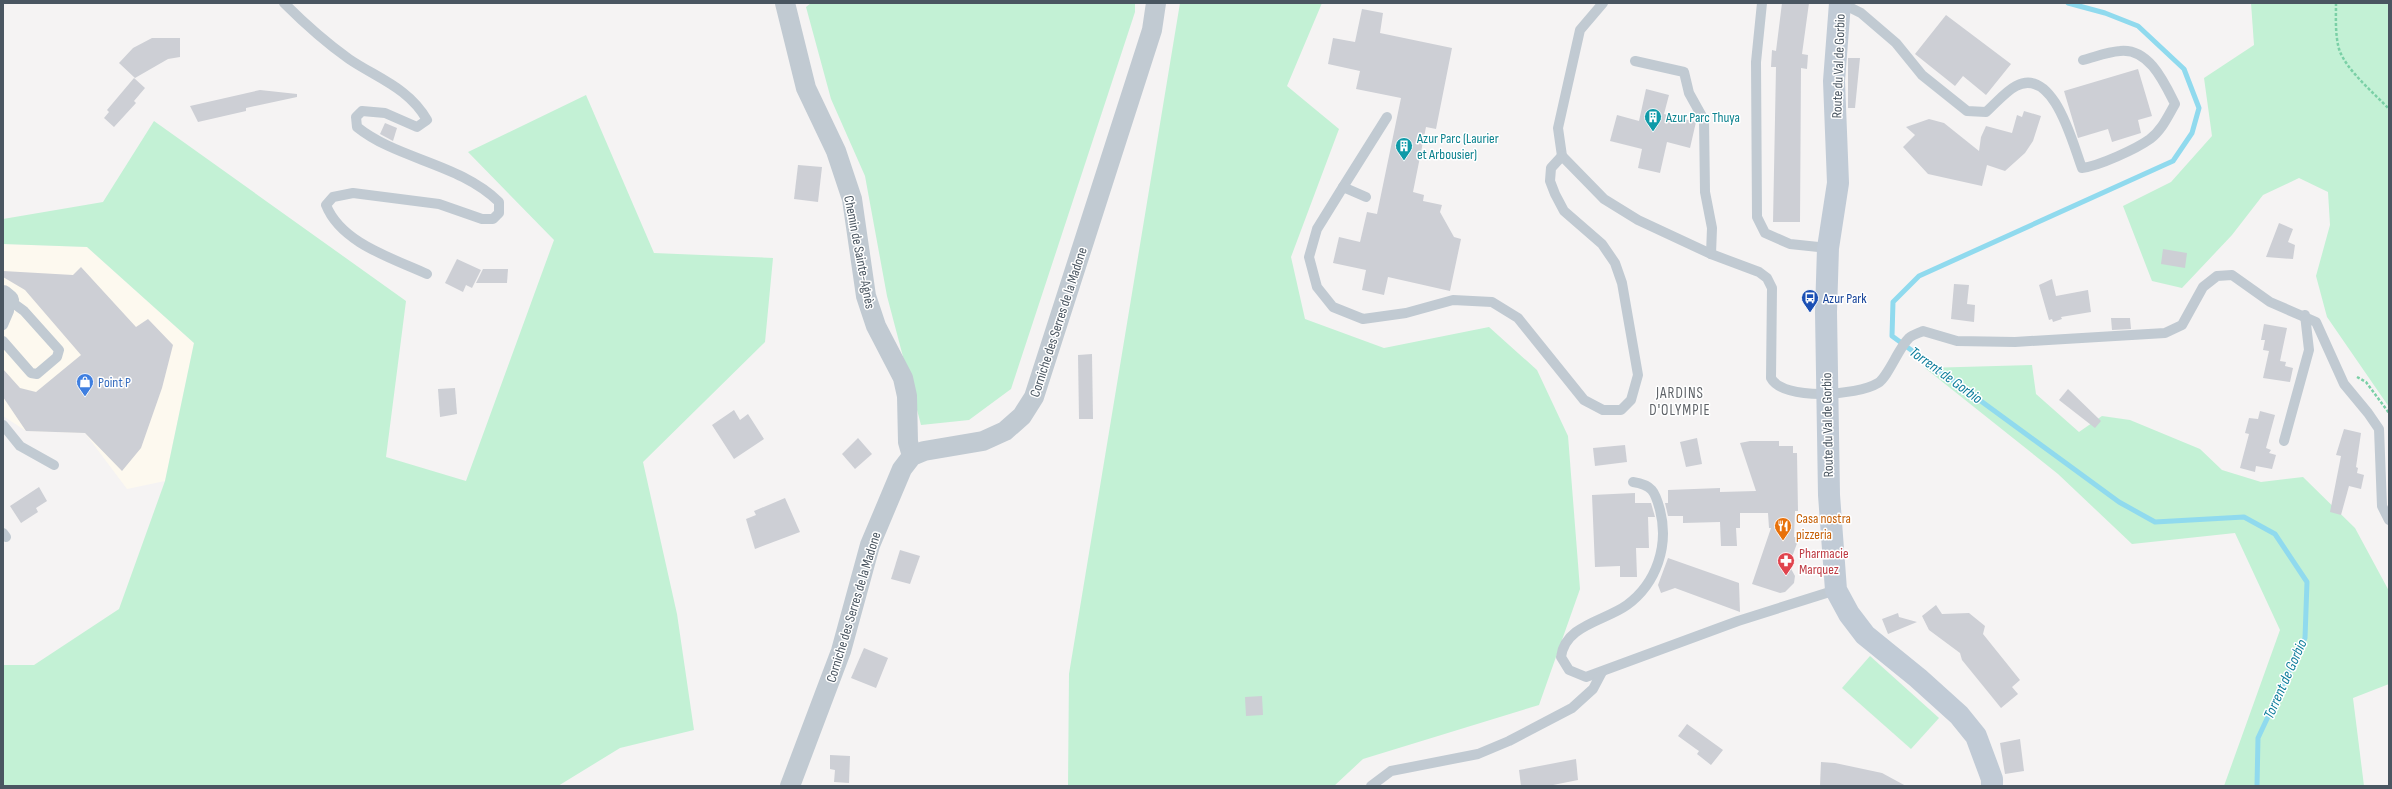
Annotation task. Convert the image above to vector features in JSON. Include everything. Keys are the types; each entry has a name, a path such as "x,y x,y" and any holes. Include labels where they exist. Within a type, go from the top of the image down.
{"street":[{"name":"Chemin de Sainte-Agnès","path":"785,3 806,88 836,151 852,199 866,296 876,326 903,378 907,396 908,442 912,456"},
{"name":"Corniche des Serres de la Madone","path":"790,786 841,651 870,545 902,469 912,456 924,451 983,441 1005,431 1022,416 1034,397 1152,30 1156,3"},
{"name":"Route du Val de Gorbio","path":"1841,3 1834,81 1838,183 1828,248 1826,394 1829,495 1836,590 1849,614 1865,635 1918,678 1959,715 1976,736 1992,779 1992,786"}],"lane":[{"path":"284,3 317,36 351,60 390,81 421,109 427,120 417,127 385,113 362,111 356,118 357,127 372,139 463,177 488,192 499,202 499,213 493,219 482,219 439,204 353,193 333,197 326,205 331,216 344,231 378,252 427,274"},
{"path":"1603,3 1580,30 1558,128 1562,156 1604,199 1638,220 1711,254 1759,272 1767,278 1772,288 1771,378 1774,384 1782,389 1826,394 1848,392 1879,383 1909,338 1923,331 1957,341 2015,342 2165,333 2182,325 2203,287 2217,276 2232,275 2270,302 2306,315 2316,322 2344,384 2379,429 2382,506 2389,520"},
{"path":"1762,3 1756,62 1757,217 1765,233 1790,244 1828,248"},
{"path":"1841,3 1861,13 1896,43 1922,75 1967,111 1986,112 2017,85 2031,83 2044,89 2058,102 2082,168 2095,166 2150,138 2165,123 2175,104 2162,77 2144,57 2121,51 2083,60"},
{"path":"1635,61 1684,72 1689,94 1704,120 1705,192 1712,228 1711,254"},
{"path":"1387,117 1317,229 1309,257 1317,287 1333,307 1363,319 1406,314 1453,300 1492,302 1518,318 1584,400 1603,410 1621,410 1631,400 1638,375 1622,283 1615,263 1602,244 1564,211 1555,194 1550,180 1551,168 1562,156"},
{"path":"1343,187 1366,196"},
{"path":"3,325 9,311 6,297"},
{"path":"3,341 31,373 37,374 57,357 59,350 24,311 6,297"},
{"path":"2284,441 2309,350 2306,315"},
{"path":"3,425 20,446 54,465"},
{"path":"1633,482 1646,484 1653,490 1659,505 1663,522 1660,562 1642,591 1627,604 1584,626 1569,637 1562,646 1561,656 1569,670 1586,678 1738,621 1836,590"},
{"path":"1371,786 1391,771 1478,754 1509,741 1572,708 1593,689 1602,672"}],"path":[{"path":"2336,3 2336,30 2339,49 2345,61 2389,109"}],"shaded area":[{"path":"3,244 87,247 194,343 165,481 127,489 85,433 26,431 3,416"}],"green space":[{"path":"811,3 1135,3 1135,12 1011,389 969,420 921,425 887,296 865,176 831,99 806,7"},
{"path":"1180,3 1322,3 1287,86 1339,129 1291,257 1305,319 1384,348 1489,327 1537,370 1568,436 1580,589 1539,705 1363,759 1334,786 1068,786 1069,674"},
{"path":"2251,3 2389,3 2389,407 2327,317 2316,276 2330,225 2328,192 2299,178 2263,195 2232,235 2182,288 2152,281 2123,206 2171,182 2212,136 2204,78 2254,45"},
{"path":"586,95 654,253 773,258 765,342 643,462 677,614 694,730 620,748 558,786 3,786 3,665 34,665 119,609 165,481 194,343 87,247 3,244 3,219 103,202 154,121 406,301 386,457 466,481 554,240 468,152"},
{"path":"2032,365 2036,394 2079,432 2102,416 2130,420 2200,449 2222,470 2261,482 2303,477 2355,528 2389,591 2389,684 2353,698 2364,786 2224,786 2280,630 2235,533 2132,544 2058,474 1925,368"},
{"path":"1870,656 1939,718 1911,749 1842,688"}],"building":[{"path":"1782,3 1809,3 1802,54 1808,55 1807,69 1801,68 1800,222 1773,222 1776,67 1771,67 1772,50 1776,51"},
{"name":"Azur Parc (Laurier et Arbousier)","path":"1362,9 1383,13 1380,33 1452,48 1436,129 1426,127 1413,192 1424,195 1423,201 1442,205 1440,212 1454,237 1461,239 1450,291 1388,277 1384,295 1362,290 1366,270 1333,263 1339,237 1360,242 1367,212 1377,214 1401,98 1356,89 1360,71 1328,64 1333,38 1355,42"},
{"path":"1946,15 2011,64 1986,95 1963,76 1955,86 1915,54"},
{"path":"152,38 180,38 180,57 168,59 135,78 119,63 133,48"},
{"path":"1848,58 1860,58 1855,108 1848,108"},
{"path":"2138,69 2152,116 2138,120 2141,133 2112,142 2108,129 2078,138 2064,91"},
{"path":"134,78 145,88 134,101 136,103 114,127 104,118 109,112 107,110"},
{"name":"Azur Parc Thuya","path":"1646,89 1669,95 1664,114 1696,122 1690,148 1667,142 1660,173 1638,168 1642,149 1610,141 1617,115 1639,121"},
{"path":"260,90 297,94 297,97 246,108 246,111 198,122 190,106"},
{"path":"2024,111 2041,116 2033,141 2025,153 2005,171 1987,165 1982,186 1928,174 1903,147 1915,135 1906,127 1929,119 1944,123 1979,151 1981,137 1986,126 2012,133 2017,115 2022,117"},
{"path":"385,123 397,128 393,141 380,134"},
{"path":"798,165 822,167 818,202 794,199"},
{"path":"2279,223 2293,229 2288,242 2295,245 2293,259 2266,257"},
{"path":"2163,249 2187,253 2185,268 2161,264"},
{"path":"457,259 481,270 472,288 466,285 463,292 445,283"},
{"name":"Point P","path":"81,267 136,327 148,319 173,345 162,388 141,448 122,471 85,433 26,431 3,397 3,369 20,388 36,392 81,355 25,290 3,277 3,271 73,275"},
{"path":"483,269 508,269 507,283 476,283"},
{"path":"2052,279 2056,296 2088,290 2091,312 2061,317 2062,319 2053,322 2052,319 2049,320 2039,285"},
{"path":"1954,284 1969,285 1967,304 1975,305 1974,322 1951,319"},
{"path":"2111,318 2130,318 2131,329 2112,330"},
{"path":"2264,324 2287,328 2280,361 2286,362 2285,366 2293,368 2290,382 2263,378 2269,351 2263,350 2265,340 2261,340"},
{"path":"1092,354 1093,419 1079,419 1078,355"},
{"path":"455,388 457,414 440,417 438,389"},
{"path":"2068,389 2101,421 2095,428 2059,400"},
{"path":"734,410 740,420 748,414 764,439 734,459 712,425"},
{"path":"2260,411 2275,415 2266,448 2271,450 2269,453 2276,455 2272,469 2256,466 2255,472 2240,468 2249,434 2245,433 2249,418 2258,419"},
{"path":"2344,429 2361,433 2356,467 2358,468 2357,473 2364,475 2361,489 2349,486 2341,515 2330,512 2341,456 2336,455"},
{"path":"858,438 872,454 855,469 842,454"},
{"path":"1697,438 1702,464 1686,467 1680,442"},
{"path":"1750,441 1779,441 1779,446 1793,446 1793,453 1797,453 1798,511 1795,511 1794,537 1799,538 1789,565 1795,576 1794,583 1785,592 1780,593 1752,584 1771,528 1769,528 1768,513 1740,513 1740,528 1736,528 1737,546 1721,546 1720,522 1683,523 1683,516 1668,516 1665,503 1668,503 1668,490 1720,488 1720,492 1756,491 1740,443"},
{"path":"1625,445 1627,462 1595,466 1593,448"},
{"path":"39,487 47,501 36,508 38,512 21,523 10,506"},
{"path":"1635,493 1635,503 1651,503 1655,517 1648,517 1649,548 1636,548 1637,577 1620,577 1620,566 1595,567 1592,495"},
{"path":"785,498 800,532 755,549 746,519 756,515 754,511"},
{"path":"900,550 920,556 910,584 891,579"},
{"path":"1668,558 1739,583 1740,612 1675,588 1661,593 1658,585"},
{"path":"1936,605 1942,614 1969,613 1985,626 1983,634 2020,680 2012,687 2018,694 2001,708 1962,660 1960,653 1929,630 1922,616"},
{"path":"1898,613 1899,617 1917,622 1888,634 1882,619"},
{"path":"864,648 888,658 876,688 851,678"},
{"path":"1262,696 1263,715 1246,716 1245,697"},
{"path":"1687,724 1723,750 1711,765 1697,754 1699,751 1678,736"},
{"path":"2020,739 2024,771 2005,774 2000,743"},
{"path":"830,755 850,756 849,783 834,782 835,770 830,769"},
{"path":"1576,759 1578,780 1548,786 1521,786 1519,770"},
{"path":"1821,762 1835,763 1882,773 1906,786 1820,786"}],"waterway":[{"name":"Torrent de Gorbio","path":"2068,3 2105,13 2138,26 2184,69 2199,108 2192,133 2173,161 1919,276 1893,302 1892,336 2119,502 2155,522 2244,517 2275,534 2307,582 2305,638 2258,738 2257,786"}],"place":[{"name":"Azur Parc Thuya","path":"1653,132"},
{"name":"Azur Parc (Laurier et Arbousier)","path":"1404,161"},
{"name":"Azur Park","path":"1810,313"},
{"name":"Point P","path":"85,397"},
{"name":"Casa nostra pizzeria","path":"1783,541"},
{"name":"Pharmacie Marquez","path":"1786,576"}],"district":[{"name":"JARDINS D'OLYMPIE","path":"1680,402"}]}
